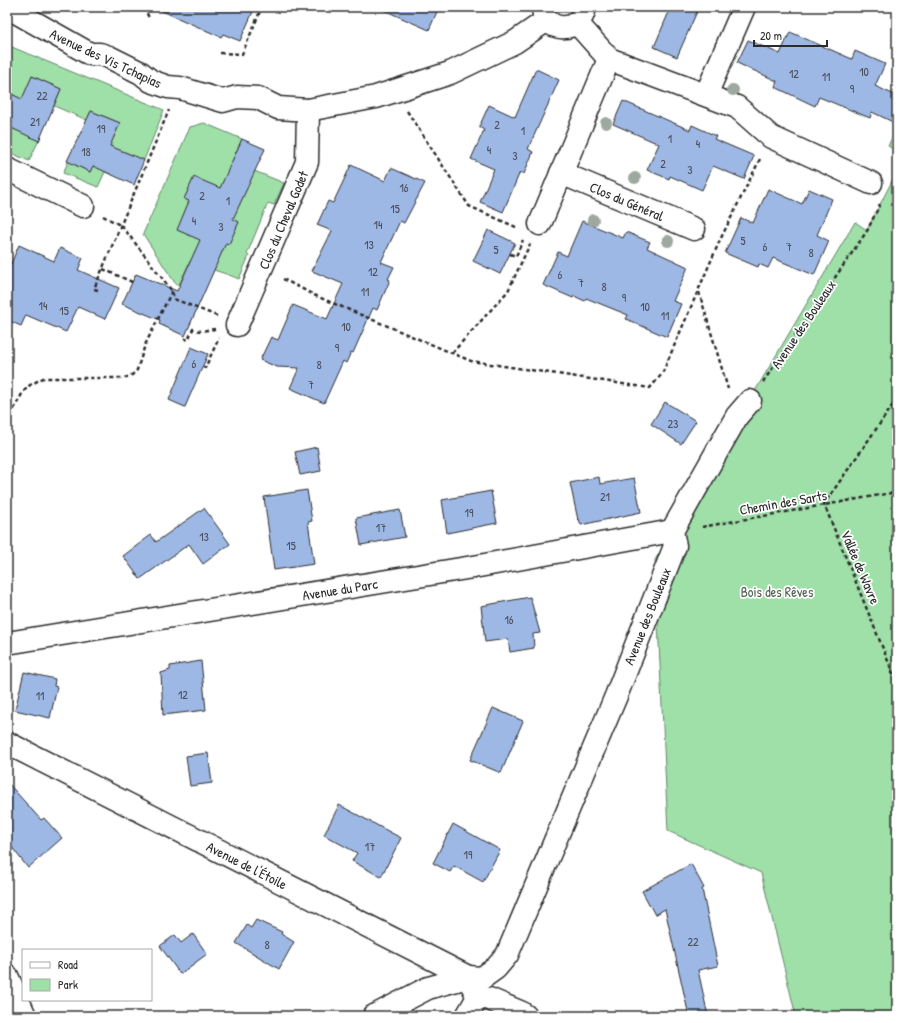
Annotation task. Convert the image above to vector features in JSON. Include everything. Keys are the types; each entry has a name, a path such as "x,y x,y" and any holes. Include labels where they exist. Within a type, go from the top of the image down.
{"street":[{"path":"706,95 744,7"},
{"name":"Avenue des Vis Tchapias","path":"7,8 90,54 100,54 141,73 151,82 168,87 180,88 223,101 237,97 258,98 278,108 308,110 359,101 395,92 466,67 515,42 545,13"},
{"path":"545,13 556,26 567,28 581,15 609,59 737,107 771,137 881,183"},
{"path":"537,230 609,59"},
{"name":"Clos du Cheval Godet","path":"237,325 307,162 308,110"},
{"path":"7,169 83,206"},
{"name":"Clos du Général","path":"561,173 694,229"},
{"path":"672,531 743,409"},
{"name":"Avenue du Parc","path":"7,643 479,566 672,531"},
{"name":"Avenue des Bouleaux","path":"374,1016 428,988 468,977 482,978 496,968 507,955 616,696 675,546 672,531"},
{"name":"Avenue de l'Étoile","path":"7,743 468,977"},
{"path":"7,976 25,1016"},
{"path":"468,977 478,997"},
{"path":"467,1016 478,997"},
{"path":"478,997 495,1001 526,1016"}],"path":[{"path":"144,7 149,18"},
{"path":"220,54 242,54 262,7"},
{"path":"98,290 94,289 122,226 170,108 180,88"},
{"path":"395,92 469,206 537,230 508,291 452,353"},
{"path":"262,269 316,296 471,361 650,388 662,374 699,292 720,240 771,137"},
{"path":"881,183 897,170"},
{"name":"Avenue des Bouleaux","path":"743,409 867,231 881,203"},
{"path":"122,226 172,291 174,299 237,325"},
{"path":"103,269 132,282"},
{"path":"7,422 24,392 30,385 43,378 124,378 131,376 137,370 145,345 172,291"},
{"path":"699,292 743,409"},
{"path":"184,338 188,340 193,329 200,331 237,325"},
{"path":"203,367 205,368 218,339 237,325"},
{"path":"824,504 897,399"},
{"name":"Chemin des Sarts","path":"672,531 897,492"},
{"name":"Vallée de Wavre","path":"824,504 897,683"}],"green space":[{"path":"7,45 164,110 144,160 120,150 110,174 105,172 98,187 63,173 69,160 77,166 90,172 103,142 114,137 120,123 91,111 87,120 54,106 61,89 32,76 40,138 29,161 7,151 7,97 9,93 7,92"},
{"path":"204,123 242,139 232,162 284,183 274,205 268,203 247,254 249,256 239,279 190,261 179,285 175,283 143,234 190,127"},
{"path":"897,127 897,151 888,146"},
{"name":"Bois des Rêves","path":"897,171 897,1016 796,1016 761,873 668,831 655,560 855,222 867,230"}],"building":[{"path":"153,7 255,7 240,41 223,34 221,37"},
{"path":"377,7 439,7 429,30"},
{"path":"671,7 699,7 677,57 654,47"},
{"path":"790,32 852,59 855,51 885,64 875,86 897,96 897,124 872,112 870,118 819,97 815,106 775,87 777,81 737,63 748,40 780,54"},
{"path":"536,69 559,80 528,149 533,152 524,174 520,172 503,212 480,202 494,169 471,159 484,130 479,127 489,105 515,117"},
{"path":"32,76 61,89 39,141 7,126 7,92 22,99"},
{"path":"623,101 690,130 692,125 716,136 714,139 754,156 744,179 713,166 702,190 670,176 669,179 647,170 659,144 613,124"},
{"path":"91,111 120,123 110,146 144,160 134,185 93,166 90,172 67,161"},
{"path":"242,139 265,149 233,219 239,222 229,244 226,243 185,336 159,324 160,320 122,304 136,274 177,291 200,240 177,230 189,201 184,199 194,177 220,188"},
{"path":"351,165 385,181 391,168 425,183 404,223 400,221 381,262 394,267 377,310 373,308 353,353 351,352 346,363 343,361 324,403 290,388 299,368 277,367 260,360 271,337 278,340 293,305 327,319 343,284 312,271 332,231 317,225 328,201 333,203"},
{"path":"768,189 802,204 809,189 832,199 817,235 829,241 814,275 773,258 768,268 759,264 758,267 725,253 741,218 753,223"},
{"path":"582,221 623,238 626,232 650,242 647,248 688,267 673,301 681,304 667,337 626,319 628,315 586,298 585,301 574,296 573,298 543,285 558,252 567,256"},
{"path":"488,230 515,243 500,274 473,261"},
{"path":"19,245 54,261 60,248 83,258 78,270 119,288 105,319 78,307 66,332 26,315 21,326 7,320 7,273"},
{"path":"191,347 208,354 185,407 169,400"},
{"path":"665,402 696,421 681,444 651,424"},
{"path":"317,447 321,471 300,475 295,452"},
{"path":"599,477 600,484 634,478 641,512 581,525 579,519 578,520 570,483"},
{"path":"307,490 312,521 308,522 314,564 274,570 264,497"},
{"path":"491,491 497,523 447,533 442,500"},
{"path":"204,508 230,544 203,564 189,544 140,579 123,556 151,535 156,542"},
{"path":"400,510 405,537 361,545 356,518"},
{"path":"530,597 540,633 533,634 534,648 510,652 508,639 485,642 481,606"},
{"path":"201,661 206,710 163,715 161,673 170,670 170,666"},
{"path":"24,672 55,679 54,686 57,687 50,718 15,710"},
{"path":"493,708 523,721 501,773 470,760"},
{"path":"208,753 212,783 190,786 186,756"},
{"path":"7,782 41,820 44,818 62,838 28,868 7,841"},
{"path":"339,805 401,838 381,877 352,861 357,853 324,835"},
{"path":"453,824 500,850 483,882 454,866 450,872 433,863"},
{"path":"691,864 704,888 702,889 718,966 698,970 708,1016 689,1016 665,909 655,915 642,891"},
{"path":"256,920 282,932 281,934 294,942 279,969 236,943 247,925 251,928"},
{"path":"193,934 207,954 180,974 160,946 175,935 181,943"}]}
